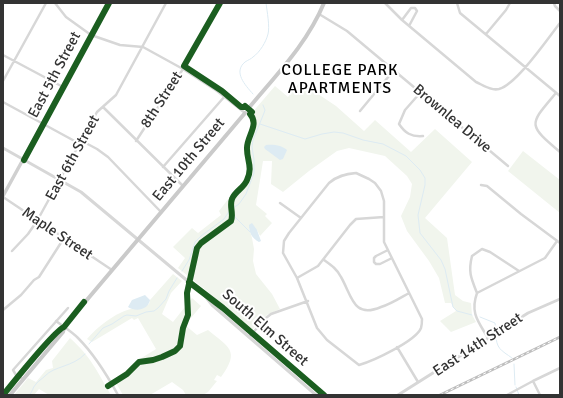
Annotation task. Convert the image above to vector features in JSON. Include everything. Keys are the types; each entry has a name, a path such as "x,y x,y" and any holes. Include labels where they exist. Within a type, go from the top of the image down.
{"main road":[{"name":"East 5th Street","path":"3,197 109,3"},
{"name":"East 10th Street","path":"3,395 60,328 64,327 300,47 324,3"},
{"name":"East 10th Street","path":"10,395 64,332 64,327"}],"street":[{"path":"3,81 46,3"},
{"path":"55,3 66,17 91,35 120,46 143,47 183,69 225,96 245,113"},
{"name":"East 6th Street","path":"12,250 38,221 97,112 116,95 166,3"},
{"path":"384,3 476,82 490,88 498,89 506,86 516,78 560,23"},
{"path":"457,3 460,13 524,68 560,96"},
{"path":"486,34 510,3"},
{"path":"554,3 560,11"},
{"path":"402,20 411,8 415,8 417,11 416,16 409,26"},
{"name":"Brownlea Drive","path":"319,14 347,31 508,166"},
{"name":"8th Street","path":"136,141 183,69 211,17"},
{"path":"3,55 63,87"},
{"path":"360,111 394,70"},
{"path":"420,92 405,110 398,124 402,130 409,135 416,137 422,136"},
{"path":"556,93 537,116 535,124 539,134 560,152"},
{"path":"164,167 225,96"},
{"path":"3,102 44,124 98,149 108,157 161,212"},
{"path":"102,107 183,186"},
{"name":"South Elm Street","path":"3,148 82,192 202,293 224,308 252,334 324,395"},
{"path":"356,173 375,183 381,191 384,201 384,217 384,242 422,319 421,328 417,333 397,347 372,361 359,365 326,340 317,328 308,302 283,253 284,241 329,183 336,177 347,174 356,173"},
{"path":"477,293 545,258 558,242 487,186 481,185"},
{"name":"Maple Street","path":"3,197 112,270"},
{"path":"280,203 301,218"},
{"path":"297,278 318,266 324,260 356,219 384,217"},
{"path":"3,310 39,277 64,238"},
{"path":"488,338 475,314 473,304 477,293 469,268 472,256 482,249 490,252 519,271"},
{"path":"388,250 376,256 374,258 374,262 376,264 380,264 392,258"},
{"path":"324,260 334,267 341,277 354,303 359,309 367,311 381,308 409,293"},
{"name":"South Elm Street","path":"202,293 212,305 316,395"},
{"name":"East 14th Street","path":"398,395 528,313 560,299"},
{"path":"212,305 215,301"},
{"path":"249,337 271,314 308,302"},
{"path":"23,379 18,377 13,370 68,308"},
{"path":"220,312 224,308"},
{"path":"56,321 77,337 92,354 102,367 118,395"},
{"path":"397,347 419,383"},
{"path":"268,353 271,350"},
{"path":"507,395 560,368"},
{"path":"300,381 303,377"},
{"path":"533,381 540,395"}],"shaded area":[{"path":"300,82 336,106 364,131 375,120 411,152 435,129 472,162 425,218 447,238 455,295 463,301 471,303 472,315 476,322 451,332 440,321 456,311 451,303 445,303 439,278 429,261 407,231 401,216 410,197 412,184 407,176 385,156 349,148 337,151 283,192 271,184 272,161 263,161 256,205 267,214 265,216 272,223 260,236 257,230 249,228 254,249 253,261 256,274 272,294 280,309 267,315 252,330 178,268 185,258 173,247 192,228 198,233 221,215 219,211 232,194 231,213 233,215 233,199 245,186 250,175 248,146 255,122 251,114 275,86 288,97"},
{"path":"266,145 277,145 285,148 287,150 283,159 280,160 265,149 264,147"},
{"path":"523,151 560,180 560,213 508,171"},
{"path":"252,223 257,230 261,241 259,242 254,239 250,233 249,225"},
{"path":"173,274 182,281 171,293 162,314 173,322 192,298 201,306 185,325 197,335 208,330 230,350 230,361 221,377 217,375 214,380 217,381 208,392 203,395 186,395 183,390 172,382 150,395 123,395 116,383 122,379 126,370 156,349 138,318 134,320 132,318 92,342 87,339 101,325 119,313 149,304 150,300"},
{"path":"145,295 150,300 147,306 138,310 128,307 132,300"},
{"path":"70,338 89,358 111,395 49,395 39,389 34,395 14,395 28,378 36,382 46,370 53,368 52,361"}],"waterway":[{"path":"253,94 242,78 240,70 245,62 258,52 267,37 269,27 266,3"},
{"path":"182,271 189,260 195,242 224,219 230,210 239,204 246,194 254,173 252,147 253,140 265,110 263,105"},
{"path":"260,124 305,139 334,132 343,133 363,140 383,144 406,156 420,170 425,178 425,185 418,215 420,233 441,260 445,269 453,307 457,311 472,315"},
{"path":"230,211 250,232"},
{"path":"89,344 103,328 124,316 136,316 154,311 166,299 177,278"},
{"path":"480,317 495,323 496,331"},
{"path":"496,334 498,346 512,358"},
{"path":"29,395 37,383 53,370 75,362 85,354"},
{"path":"514,364 515,385"},
{"path":"516,387 519,395"}],"railway":[{"path":"440,395 560,337"}],"cycle path":[{"path":"24,160 109,3"},
{"path":"108,386 127,374 139,362 162,357 175,351 180,346 183,328 188,315 187,293 197,248 201,243 231,221 232,199 246,183 249,175 250,168 247,145 254,122 250,114 252,112 245,106 241,107 222,91 184,66 220,3"},
{"path":"189,282 223,308 324,395"},
{"path":"3,395 43,347 64,327 84,302"}],"district":[{"name":"COLLEGE PARK APARTMENTS","path":"340,80"}]}
